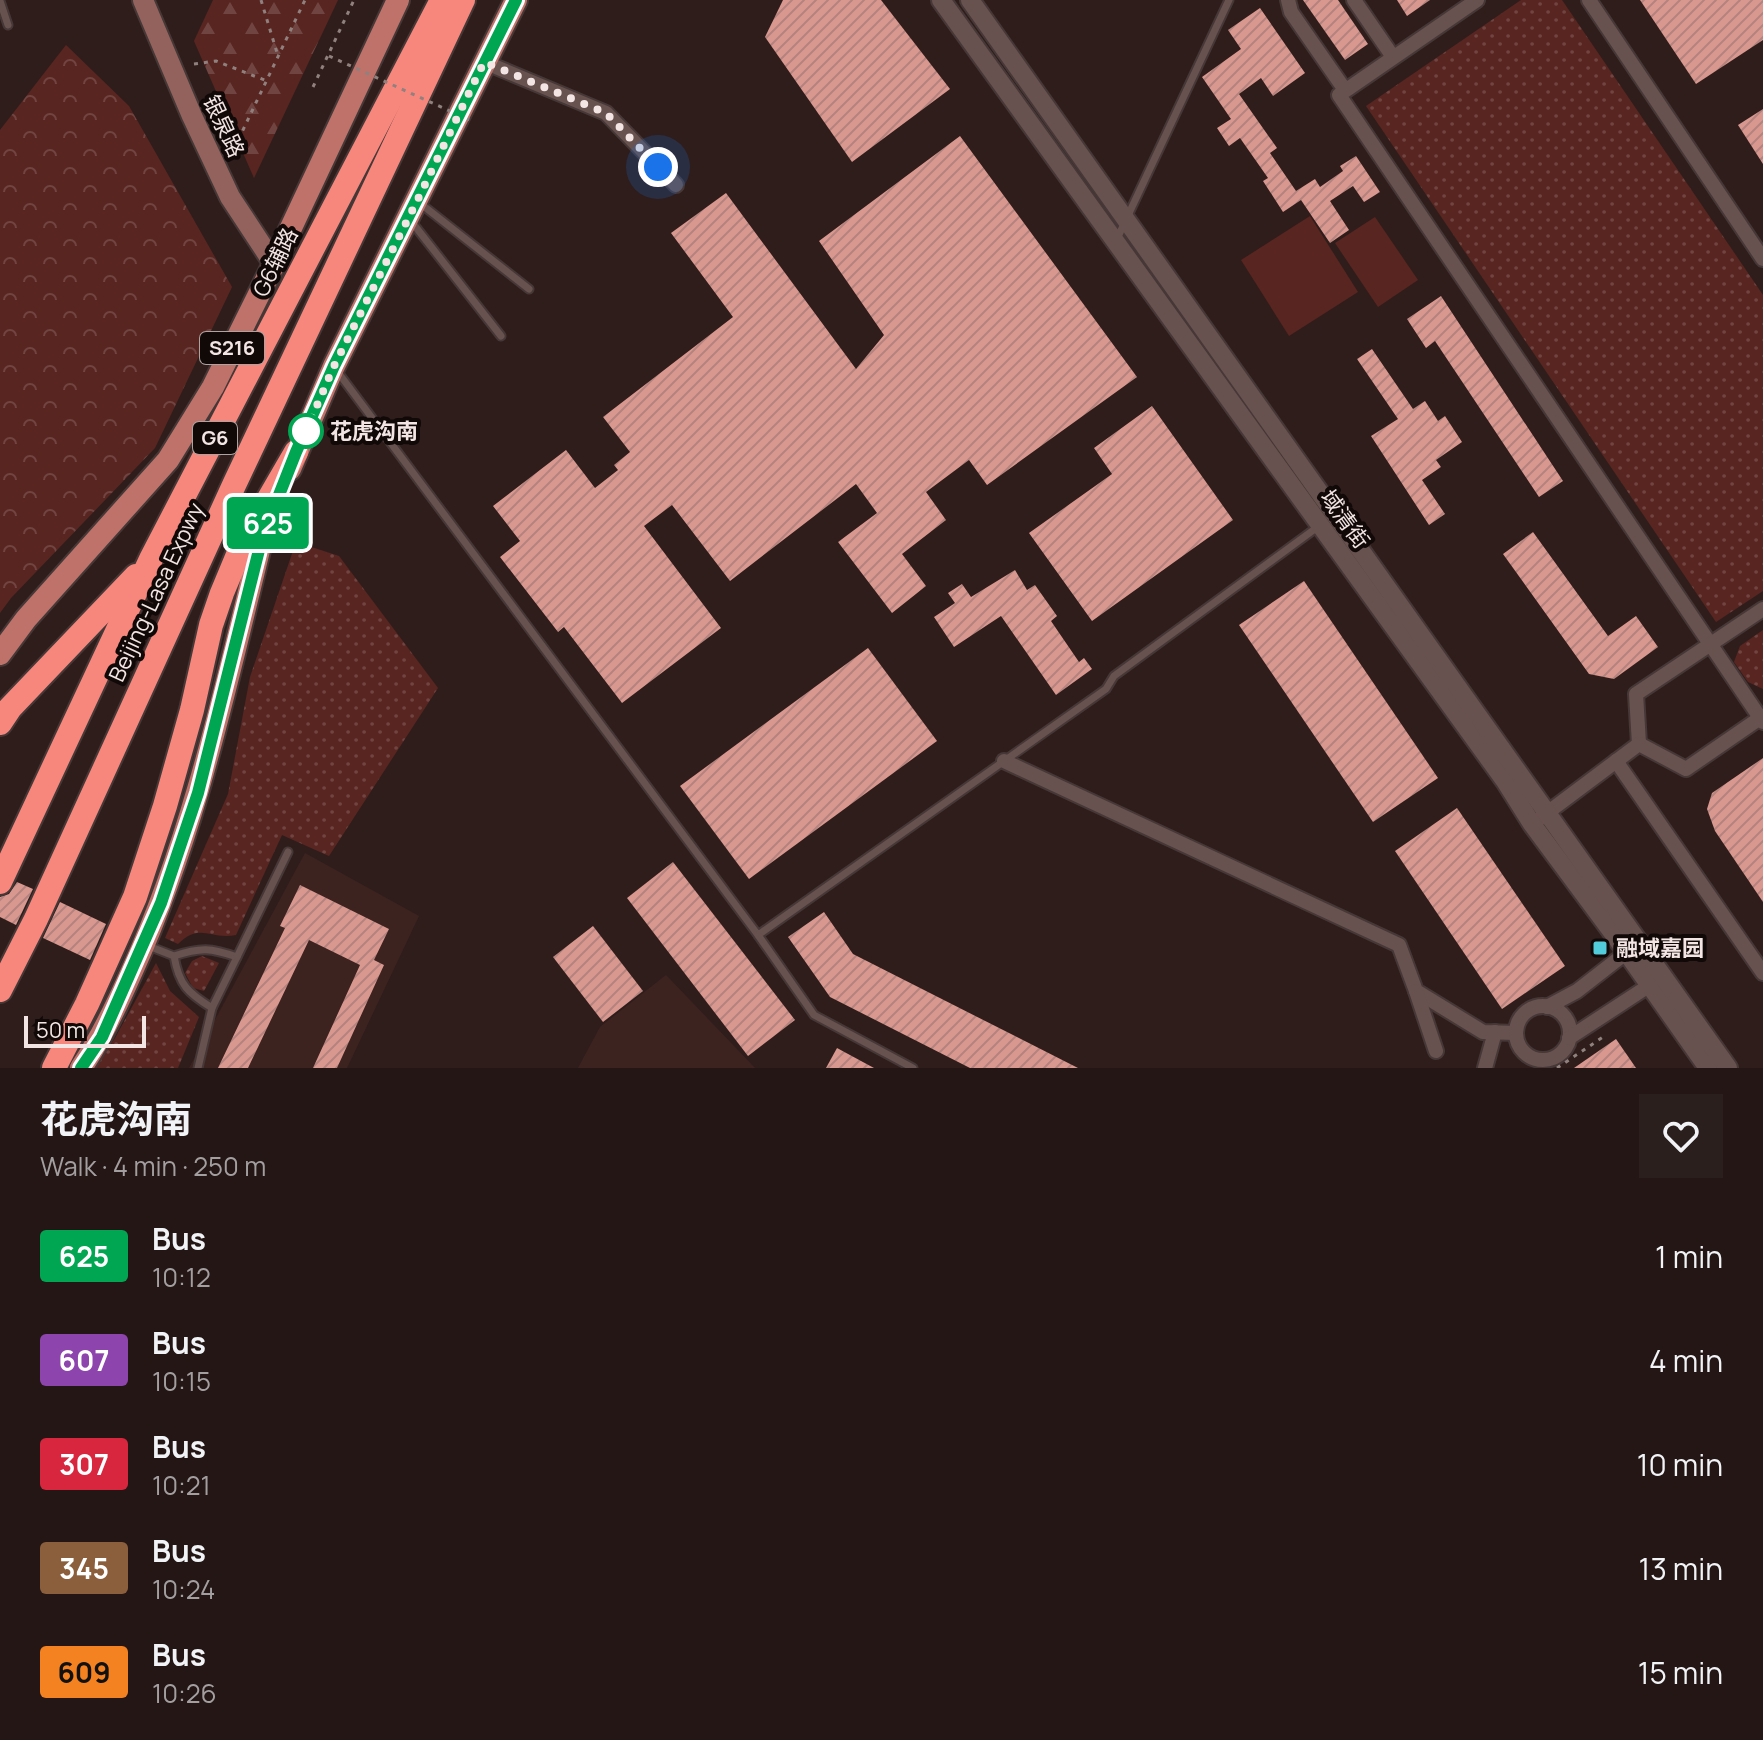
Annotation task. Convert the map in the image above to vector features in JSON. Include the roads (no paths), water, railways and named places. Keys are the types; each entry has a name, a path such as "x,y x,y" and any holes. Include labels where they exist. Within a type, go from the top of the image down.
{"highway":[{"name":"Beijing-Lasa Expwy","path":"0,882 151,559 442,0"},
{"name":"Beijing-Lasa Expwy","path":"0,990 36,919 234,485 463,0"},
{"path":"54,1068 87,1004 135,897 165,806 222,593 242,545 296,452"},
{"path":"3,720 151,559"}],"main road":[{"name":"银泉路","path":"143,0 230,197 274,264"},
{"name":"G6辅路","path":"0,654 26,619 168,460 213,387 398,0"},
{"path":"81,1068 102,1037 161,903 198,793 262,538 296,452 334,366 516,0"}],"street":[{"name":"域清街","path":"941,0 1116,241 1328,520"},
{"name":"域清街","path":"970,0 1126,220 1505,781 1539,818 1728,1068"},
{"path":"1288,0 1291,12 1345,90"},
{"path":"1354,0 1393,57"},
{"path":"1476,0 1339,95 1762,718 1686,769 1639,744"},
{"path":"1589,0 1763,259"},
{"path":"484,62 606,113 676,185"},
{"path":"1639,744 1636,694 1763,609"},
{"path":"1539,818 1639,744"},
{"path":"1004,761 1399,945 1436,1051"},
{"path":"1616,761 1763,973"},
{"name":"域清街","path":"1539,818 1708,1068"},
{"path":"1627,952 1577,991 1547,1007 1528,1011 1517,1024 1516,1033 1521,1049 1527,1055 1544,1061 1561,1054 1569,1038 1650,985"},
{"path":"1416,991 1483,1032 1516,1033"},
{"path":"1547,1007 1561,1013 1566,1020 1569,1038"},
{"path":"1485,1068 1495,1032"}],"lane":[{"path":"1116,241 1229,0"},
{"path":"0,1 8,25"},
{"path":"413,209 529,289"},
{"path":"413,209 501,336"},
{"path":"334,366 758,935 814,1015 913,1068"},
{"path":"758,935 1106,689 1114,676 1328,520"},
{"path":"198,1068 212,1008 288,852"},
{"path":"144,944 174,956 194,949 214,949 237,957"},
{"path":"174,956 178,978 193,996 212,1008"}],"place":[{"name":"花虎沟南","path":"306,431"},
{"name":"融域嘉园","path":"1600,948"}]}
